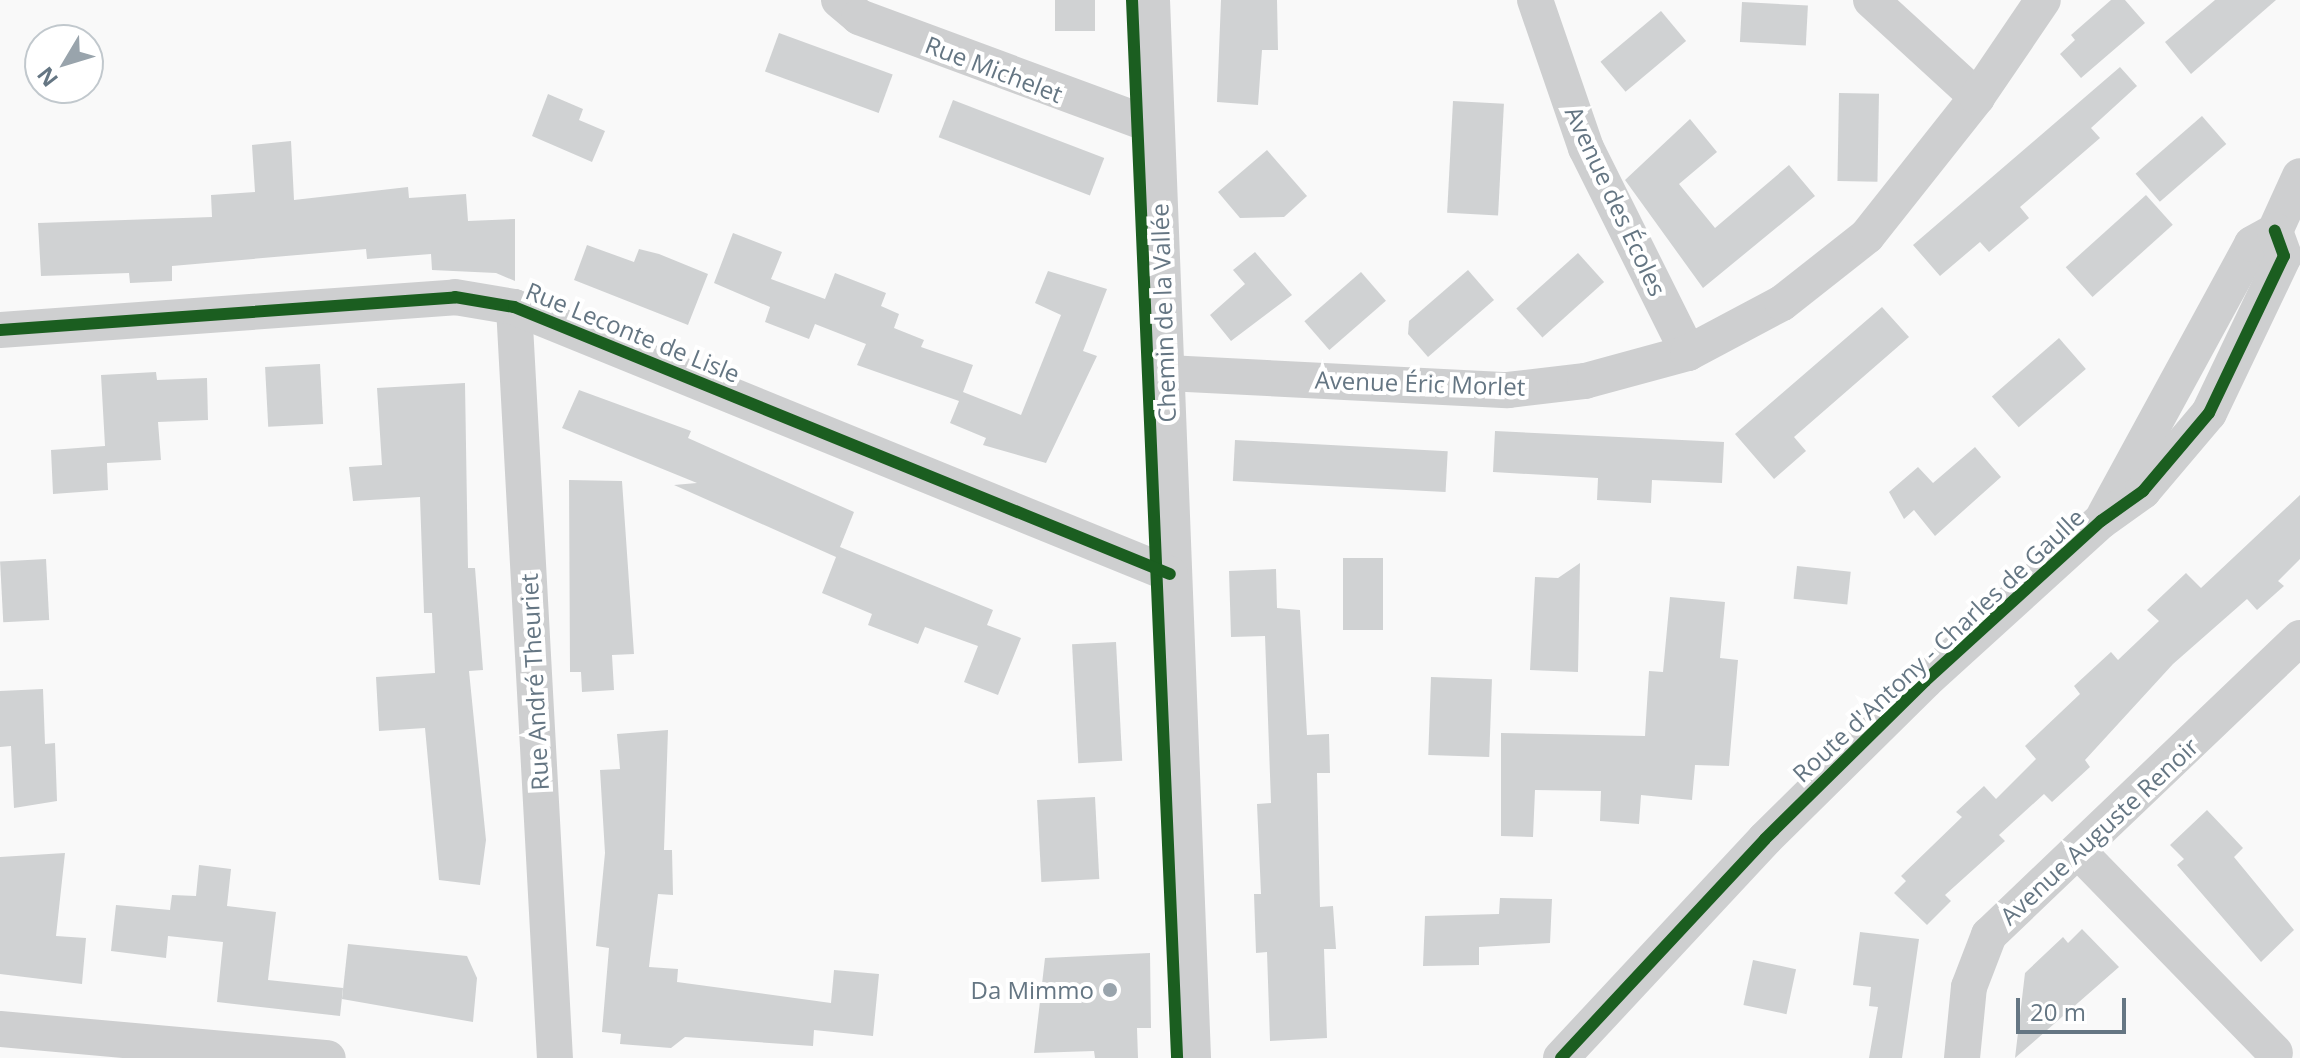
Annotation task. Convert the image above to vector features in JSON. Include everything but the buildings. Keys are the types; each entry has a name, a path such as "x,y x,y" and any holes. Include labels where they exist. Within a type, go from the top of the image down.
{"street":[{"name":"Rue Michelet","path":"839,0 859,17 1156,127"},
{"name":"Chemin de la Vallée","path":"1152,0 1167,373 1170,574 1193,1058"},
{"name":"Avenue des Écoles","path":"1535,0 1586,148 1688,353"},
{"path":"1871,0 1977,97"},
{"name":"Avenue Éric Morlet","path":"1167,373 1508,390 1585,381 1688,353 1782,303 1867,236 1977,97 2043,0"},
{"name":"Route d'Antony - Charles de Gaulle","path":"1561,1058 1776,828 2101,521 2252,244 2288,237 2300,176"},
{"name":"Rue Leconte de Lisle","path":"0,330 455,297 514,307 1170,574"},
{"name":"Rue André Theuriet","path":"514,307 555,1058"},
{"name":"Avenue Auguste Renoir","path":"1962,1058 1969,987 1989,935 2080,853 2300,638"},
{"path":"2080,853 2275,1053"},
{"path":"0,1029 328,1058"}],"cycle path":[{"path":"1132,0 1177,1058"},
{"path":"1561,1058 1765,839 1925,681 2101,521 2143,491 2209,413 2284,256 2275,231"},
{"path":"0,330 455,297 514,307 1170,574"}],"place":[{"name":"Da Mimmo","path":"1110,990"}]}
